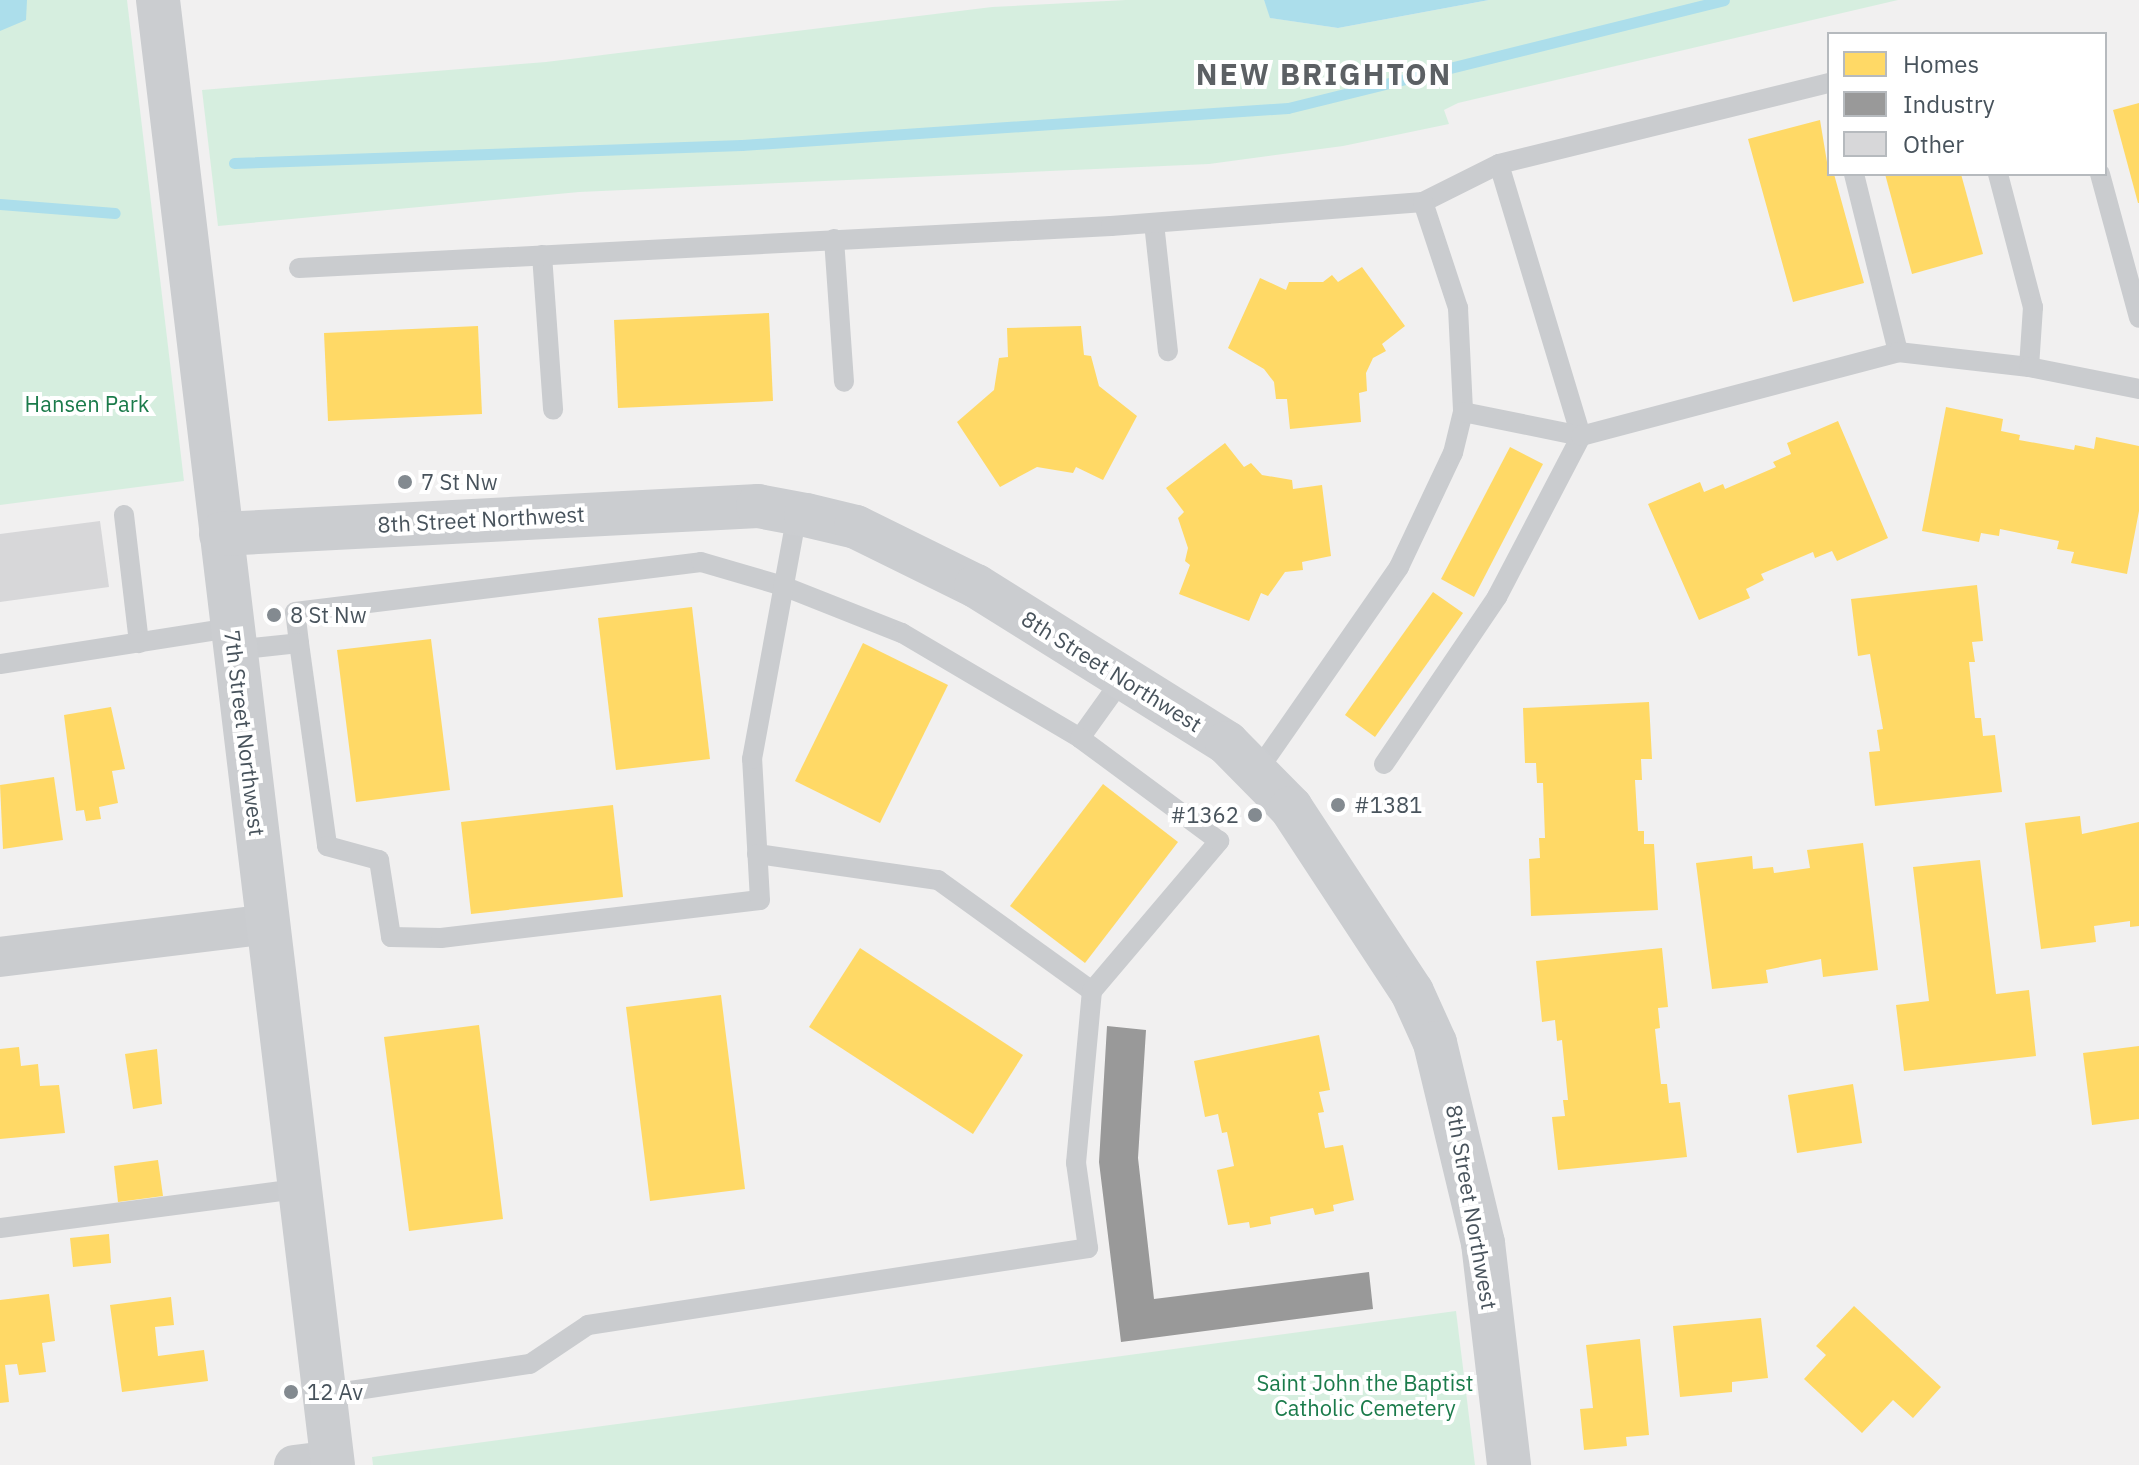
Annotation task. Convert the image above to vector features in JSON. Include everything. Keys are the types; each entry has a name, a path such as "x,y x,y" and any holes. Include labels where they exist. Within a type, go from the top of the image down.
{"street":[{"name":"7th Street Northwest","path":"158,0 324,1395 320,1463"},
{"name":"8th Street Northwest","path":"221,534 758,506 797,514 856,527 913,552 1227,743 1258,770 1291,808 1412,992 1435,1043 1483,1243 1509,1465"},
{"path":"0,957 268,924"}],"lane":[{"path":"299,268 1154,223 1423,202 1499,164 1827,83"},
{"path":"1384,764 1497,597 1581,436 1499,164"},
{"path":"1854,176 1898,352"},
{"path":"1999,176 2033,307 2029,367"},
{"path":"2101,176 2139,318"},
{"path":"1258,770 1399,567 1453,453 1463,412 1458,308 1423,202"},
{"path":"1154,223 1168,351"},
{"path":"834,239 844,382"},
{"path":"542,255 553,410"},
{"path":"1463,412 1581,436 1898,352 2029,367 2139,389"},
{"path":"324,1395 530,1364 588,1325 1088,1248 1076,1163 1092,991 1219,841 1080,738 902,633 783,586 701,562 295,612 327,846 379,860 391,937 441,938 760,900 752,759 783,586 797,514"},
{"path":"124,515 139,643"},
{"path":"0,664 139,643 233,639 299,643"},
{"path":"1080,738 1123,678"},
{"path":"757,854 938,880 1092,991"},
{"path":"0,1228 298,1189"}],"green space":[{"name":"Hansen Park","path":"0,0 127,0 184,481 0,505"},
{"path":"1126,0 1264,0 1271,18 1338,28 1489,0 1898,0 1458,103 1444,110 1449,124 1343,146 1209,164 579,192 218,226 202,90 546,62 992,7"},
{"name":"Saint John the Baptist Catholic Cemetery","path":"1456,1311 1475,1465 373,1465 372,1457"}],"water":[{"path":"0,0 27,0 26,20 0,31"},
{"path":"1264,0 1489,0 1338,28 1270,18"}],"building: Homes":[{"path":"2139,103 2139,203 2138,203 2113,110"},
{"path":"1820,120 1827,176 1835,176 1864,283 1793,302 1748,139"},
{"path":"1886,176 1962,176 1983,254 1912,274"},
{"path":"1362,267 1405,326 1382,344 1386,351 1373,358 1366,373 1367,391 1359,393 1361,422 1290,429 1287,399 1276,399 1274,382 1264,369 1228,348 1260,278 1286,290 1289,282 1323,282 1332,275 1338,282"},
{"path":"769,313 773,401 618,408 614,320"},
{"path":"478,326 482,414 328,421 324,333"},
{"path":"1081,326 1084,355 1091,356 1099,386 1137,416 1103,480 1076,467 1073,473 1037,467 1000,487 957,422 994,390 999,358 1008,357 1007,328"},
{"path":"1946,407 2003,419 2001,431 2020,435 2019,440 2074,450 2075,445 2094,449 2096,437 2139,446 2139,511 2127,574 2071,563 2074,552 2057,549 2059,541 2000,529 1999,536 1981,533 1979,542 1922,531"},
{"path":"1838,421 1888,538 1837,561 1832,551 1815,558 1813,552 1761,574 1764,580 1746,589 1750,598 1699,620 1648,504 1700,482 1704,492 1723,484 1725,489 1776,467 1773,462 1791,454 1787,443"},
{"path":"1225,443 1244,467 1251,463 1262,475 1292,480 1293,489 1322,485 1331,556 1302,562 1303,570 1285,572 1268,596 1261,593 1249,621 1179,594 1190,565 1185,561 1188,548 1178,518 1184,512 1166,488"},
{"path":"1510,447 1543,464 1474,597 1441,579"},
{"path":"1977,585 1983,641 1972,642 1975,662 1969,662 1975,718 1981,718 1983,736 1995,735 2002,792 1875,806 1869,752 1880,751 1877,730 1883,729 1870,654 1858,656 1851,599"},
{"path":"1433,592 1463,613 1375,737 1345,715"},
{"path":"692,607 710,759 616,770 598,618"},
{"path":"431,639 450,790 356,802 337,650"},
{"path":"863,643 948,685 880,823 795,781"},
{"path":"1649,702 1652,759 1641,759 1642,780 1635,780 1638,831 1644,831 1644,844 1654,844 1658,910 1531,916 1529,859 1540,858 1539,838 1545,838 1543,783 1537,783 1536,763 1525,763 1523,708"},
{"path":"111,707 125,769 112,771 118,803 99,807 101,819 86,821 84,810 76,811 64,715"},
{"path":"54,777 63,840 3,849 0,785"},
{"path":"1103,784 1178,842 1085,963 1010,906"},
{"path":"613,805 623,897 471,914 461,822"},
{"path":"2080,816 2082,834 2139,822 2139,926 2130,927 2130,921 2094,926 2096,942 2041,949 2025,823"},
{"path":"1863,843 1878,970 1823,977 1821,959 1766,970 1768,983 1712,989 1696,863 1752,856 1753,869 1773,867 1774,873 1810,868 1807,850"},
{"path":"1980,860 1996,994 2029,990 2036,1056 1904,1071 1896,1005 1929,1001 1913,867"},
{"path":"860,948 1023,1055 973,1134 809,1027"},
{"path":"1662,948 1668,1007 1658,1008 1660,1028 1655,1029 1661,1084 1667,1084 1669,1103 1680,1102 1687,1157 1558,1170 1552,1117 1565,1116 1563,1100 1568,1100 1562,1040 1557,1041 1555,1020 1542,1022 1536,961"},
{"path":"721,995 745,1189 650,1201 626,1007"},
{"path":"479,1025 503,1219 409,1231 384,1037"},
{"path":"1319,1035 1330,1090 1319,1092 1324,1112 1318,1113 1325,1148 1343,1145 1354,1200 1333,1205 1334,1211 1315,1215 1313,1208 1270,1217 1271,1224 1250,1228 1249,1222 1228,1225 1217,1170 1234,1166 1227,1132 1222,1133 1218,1114 1205,1117 1194,1061"},
{"path":"2139,1046 2139,1119 2092,1125 2083,1053"},
{"path":"19,1047 21,1066 38,1064 40,1086 59,1085 65,1133 0,1139 0,1049"},
{"path":"157,1049 162,1104 133,1109 125,1054"},
{"path":"1853,1084 1862,1143 1797,1153 1788,1095"},
{"path":"158,1160 163,1196 118,1202 114,1166"},
{"path":"109,1234 111,1263 73,1267 70,1238"},
{"path":"49,1294 55,1341 42,1343 46,1372 19,1375 17,1364 5,1365 9,1402 0,1403 0,1300"},
{"path":"171,1297 174,1325 155,1327 158,1356 204,1350 208,1381 122,1392 110,1305"},
{"path":"1854,1306 1941,1387 1913,1418 1893,1400 1862,1433 1804,1379 1826,1355 1816,1346"},
{"path":"1761,1318 1768,1378 1732,1382 1732,1392 1680,1397 1673,1326"},
{"path":"1640,1339 1649,1435 1626,1437 1627,1446 1584,1450 1580,1409 1593,1408 1586,1345"}],"building: Industry":[{"path":"1107,1026 1146,1030 1138,1158 1154,1299 1369,1272 1373,1309 1121,1342 1099,1162"}],"building: Other":[{"path":"100,521 109,587 0,602 0,534"}],"waterway":[{"path":"234,163 742,145 1288,108 1724,0"},
{"path":"0,204 115,213"}],"place":[{"name":"7 St Nw","path":"405,482"},
{"name":"8 St Nw","path":"274,615"},
{"name":"#1381","path":"1338,805"},
{"name":"#1362","path":"1255,815"},
{"name":"12 Av","path":"291,1392"}],"district":[{"name":"NEW BRIGHTON","path":"1324,74"}]}
